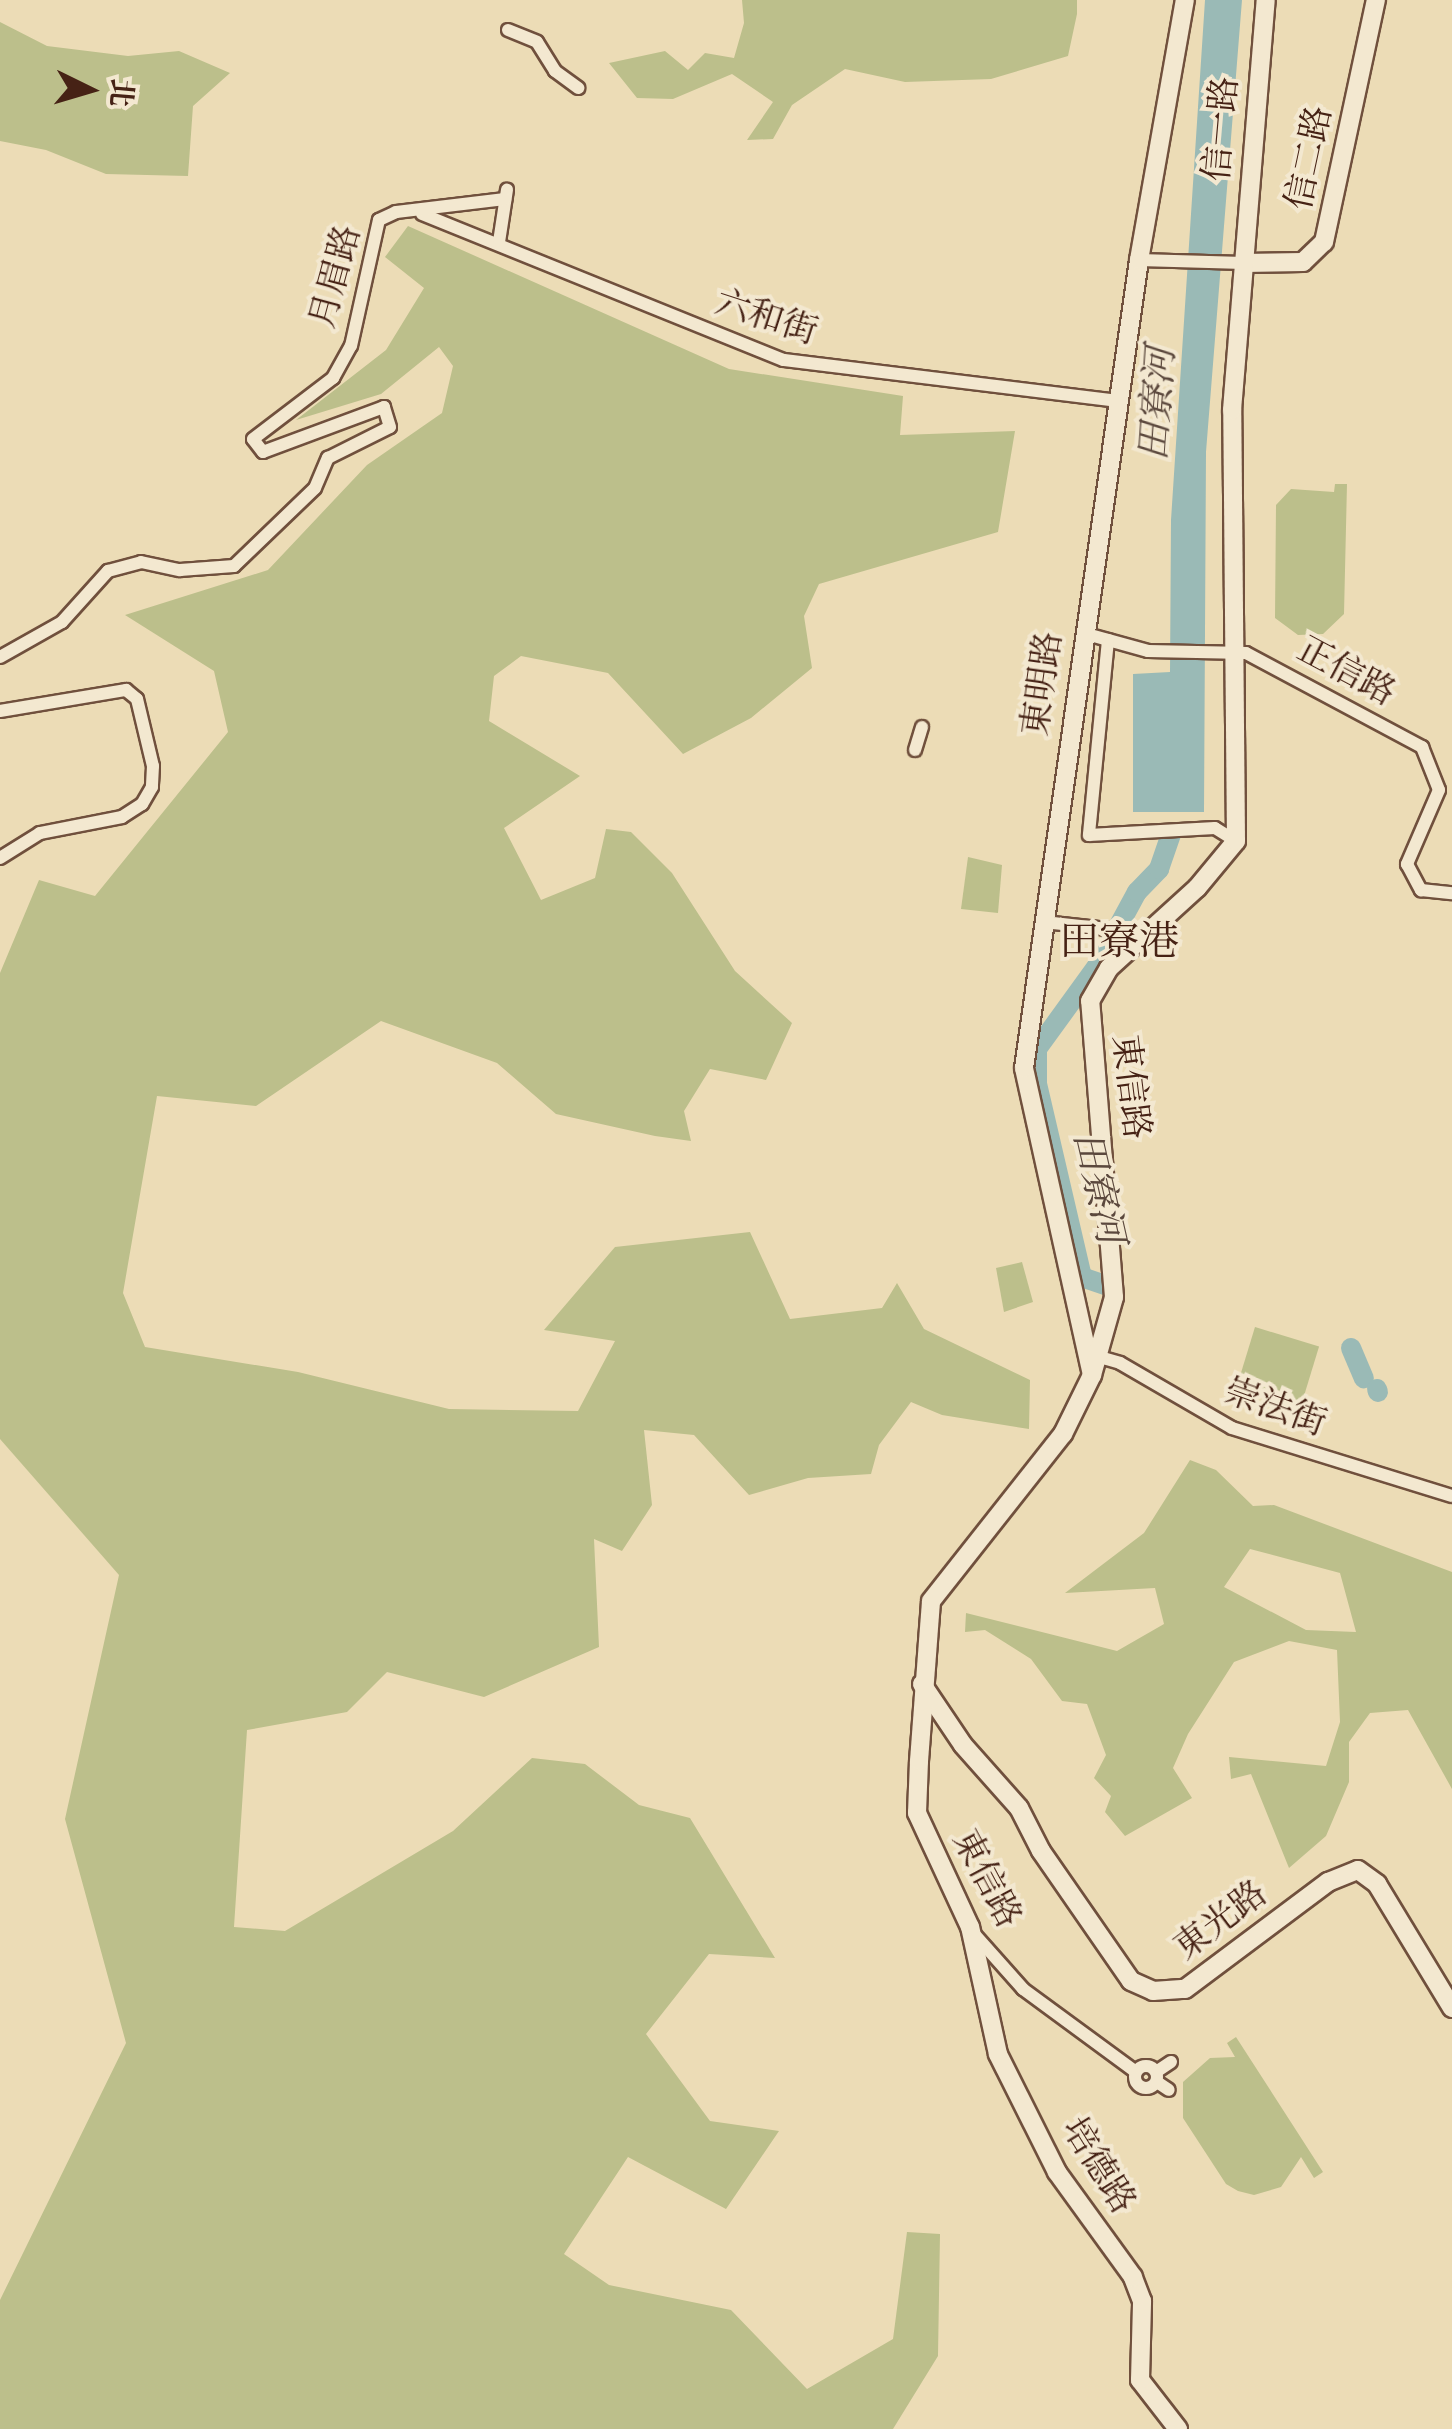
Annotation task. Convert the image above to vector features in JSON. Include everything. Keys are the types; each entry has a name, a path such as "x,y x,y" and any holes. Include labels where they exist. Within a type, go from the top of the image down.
{"main road":[{"name":"東明路","path":"1092,1375 1093,1354 1024,1068 1082,633 1138,260 1185,0"},
{"name":"信一路","path":"1244,263 1266,0"},
{"name":"信二路","path":"1244,263 1303,262 1324,242 1376,0"},
{"path":"1236,841 1231,651 1232,410 1244,263"},
{"name":"東信路","path":"1093,1354 1114,1297 1116,1260 1088,1013 1100,979 1132,936 1197,888 1236,841"},
{"name":"東信路","path":"970,1926 918,1813 922,1684 932,1602 1063,1434 1092,1375"},
{"name":"東光路","path":"922,1684 964,1745 1020,1808 1041,1851 1131,1982 1166,1993 1184,1989 1328,1882 1358,1870 1377,1884 1452,2008"},
{"name":"培德路","path":"970,1926 998,2054 1057,2172 1132,2277 1142,2302 1140,2380 1178,2429"}],"street":[{"path":"508,30 537,42 555,71 578,88"},
{"name":"月眉路","path":"0,656 62,622 108,572 142,562 180,570 234,566 315,488 328,458 390,427 384,407 262,452 252,439 333,378 351,346 379,220 396,212 416,212 506,195 500,242"},
{"name":"六和街","path":"416,212 500,242 744,349 784,360 1118,401"},
{"path":"1138,260 1244,263"},
{"path":"1082,633 1164,652 1231,651"},
{"path":"1108,640 1089,836 1215,828 1236,841"},
{"name":"正信路","path":"1231,651 1246,653 1422,747 1440,790 1407,864 1421,890 1452,893"},
{"path":"0,710 126,690 137,698 153,766 142,804 122,817 40,832 0,858"},
{"path":"915,750 922,727"},
{"path":"1044,922 1108,929 1132,936"},
{"name":"崇法街","path":"1093,1354 1232,1428 1452,1496"},
{"name":"東信路","path":"970,1926 1022,1989 1136,2072 1148,2066 1156,2077"},
{"path":"1170,2090 1156,2077 1171,2062"}],"green space":[{"path":"742,0 1077,0 1077,14 1068,56 991,79 905,82 845,69 792,105 773,139 747,140 773,102 732,74 673,99 637,98 609,63 665,51 688,70 705,53 734,58 744,23"},
{"path":"0,22 47,46 128,56 179,51 230,73 193,106 188,176 106,174 46,150 0,141"},
{"path":"408,226 729,369 903,396 900,435 1015,431 998,532 819,584 804,616 812,668 751,718 683,754 608,673 521,656 494,676 489,721 580,776 504,828 541,900 595,878 606,829 631,832 672,873 735,971 792,1023 766,1080 710,1069 684,1111 691,1141 655,1136 556,1114 497,1063 381,1021 256,1106 157,1096 123,1293 145,1347 298,1372 449,1409 578,1411 615,1341 544,1330 615,1247 750,1232 790,1319 882,1308 897,1283 924,1329 1030,1380 1029,1429 942,1415 911,1402 879,1445 871,1474 808,1478 749,1495 694,1435 644,1430 652,1505 622,1551 594,1539 599,1647 484,1697 387,1672 347,1712 247,1730 234,1927 285,1931 453,1831 532,1758 585,1764 639,1805 690,1818 775,1958 709,1954 646,2034 710,2121 779,2131 726,2209 628,2157 564,2254 609,2285 731,2310 807,2389 893,2339 907,2232 940,2234 938,2356 893,2429 0,2429 0,2300 126,2043 65,1819 119,1575 0,1439 0,973 39,880 95,896 228,732 214,671 125,615 268,570 367,465 442,413 453,366 439,347 381,394 296,420 386,350 424,288 385,257"},
{"path":"1335,484 1347,484 1344,614 1323,634 1298,635 1275,618 1276,505 1291,489 1334,492"},
{"path":"968,857 1002,865 998,913 961,909"},
{"path":"1022,1262 1033,1302 1004,1312 996,1268"},
{"path":"1255,1327 1319,1347 1300,1408 1236,1388"},
{"path":"1190,1460 1216,1470 1253,1506 1274,1505 1452,1572 1452,1789 1408,1710 1370,1713 1349,1742 1349,1782 1326,1836 1289,1868 1251,1774 1231,1779 1229,1757 1326,1766 1340,1722 1337,1650 1289,1641 1234,1662 1188,1734 1173,1768 1192,1798 1125,1836 1105,1812 1111,1796 1094,1778 1106,1755 1087,1704 1062,1701 1031,1659 985,1630 965,1632 966,1613 1117,1651 1164,1624 1155,1588 1065,1593 1144,1533","holes":["1250,1549 1340,1573 1356,1632 1306,1630 1224,1587"]},
{"path":"1236,2037 1323,2172 1314,2178 1301,2157 1281,2187 1254,2195 1238,2191 1226,2184 1183,2118 1183,2082 1210,2058 1235,2057 1227,2043"}],"water":[{"name":"田寮河","path":"1205,0 1242,0 1206,452 1204,812 1133,812 1133,674 1170,672 1171,520"}],"waterway":[{"name":"田寮河","path":"1105,1285 1082,1277 1037,1084 1037,1049 1097,966 1137,892 1159,869 1172,832"},
{"name":"田寮河","path":"1351,1348 1364,1378"}],"district":[{"name":"田寮港","path":"1119,943"}]}
